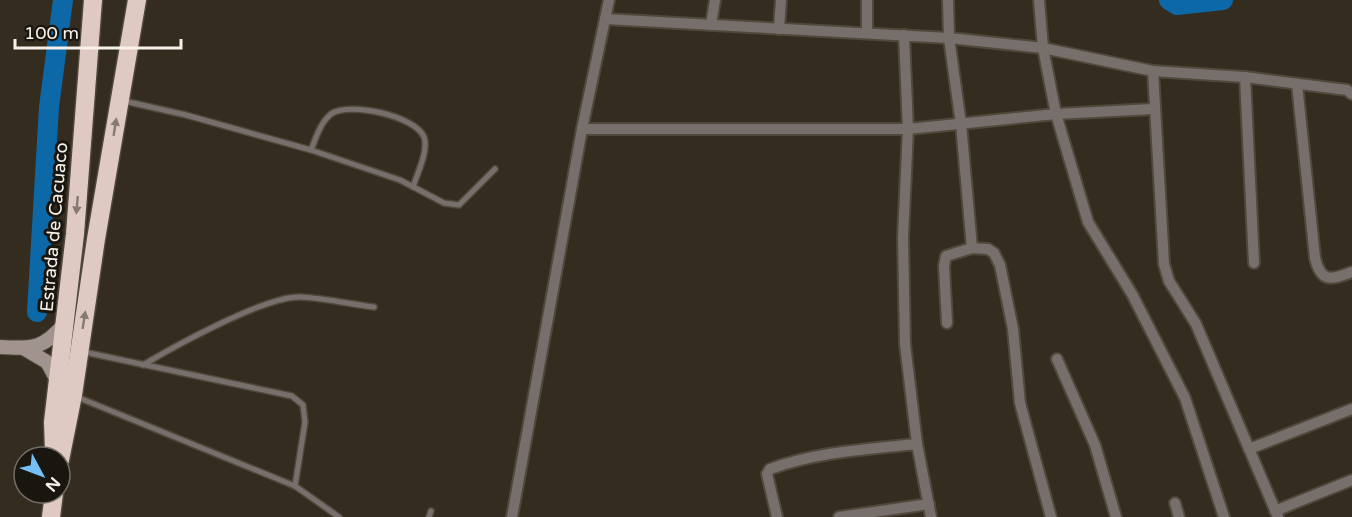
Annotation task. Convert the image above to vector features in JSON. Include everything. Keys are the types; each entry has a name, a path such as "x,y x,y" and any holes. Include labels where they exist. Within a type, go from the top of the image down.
{"highway":[{"name":"Estrada de Cacuaco","path":"54,445 53,422 66,322 93,0"},
{"path":"63,445 137,0"}],"street":[{"path":"512,517 582,129 609,0"},
{"path":"711,25 715,0"},
{"path":"779,29 781,0"},
{"path":"867,0 867,33"},
{"path":"948,0 949,38 961,123 972,248"},
{"path":"1039,0 1043,48 1056,114 1088,222 1132,294 1185,399 1224,517"},
{"path":"605,19 949,38 1043,48 1153,71 1245,77 1347,90 1352,94"},
{"path":"904,35 908,129 903,237 905,344 917,444 931,517"},
{"path":"1153,71 1153,109 1166,272 1169,281 1196,324 1276,514 1352,480"},
{"path":"1245,77 1254,263"},
{"path":"1298,84 1318,272 1327,278 1336,278 1352,272"},
{"path":"582,129 908,129 1056,114 1153,109"},
{"path":"947,323 944,266 946,256 972,248 988,249 994,253 1000,265 1013,329 1020,403 1051,517"},
{"path":"0,347 25,349 46,343 66,322"},
{"path":"25,349 47,362 58,383"},
{"path":"1057,359 1095,445 1116,517"},
{"path":"1249,449 1352,409"},
{"path":"777,517 768,481 770,469 804,459 860,449 917,444"},
{"path":"1175,503 1179,517"},
{"path":"839,517 929,504"}],"lane":[{"path":"120,100 186,115 311,150 413,187 444,203 459,205 495,169"},
{"path":"311,150 322,124 332,113 346,109 381,113 409,121 421,132 426,144 413,187"},
{"path":"143,365 185,340 279,300 299,297 374,307"},
{"path":"79,351 292,396 303,405 305,422 296,486"},
{"path":"73,395 296,486 339,517"}],"waterway":[{"path":"37,312 49,107 63,0"},
{"path":"1169,0 1177,5 1223,0"}]}
